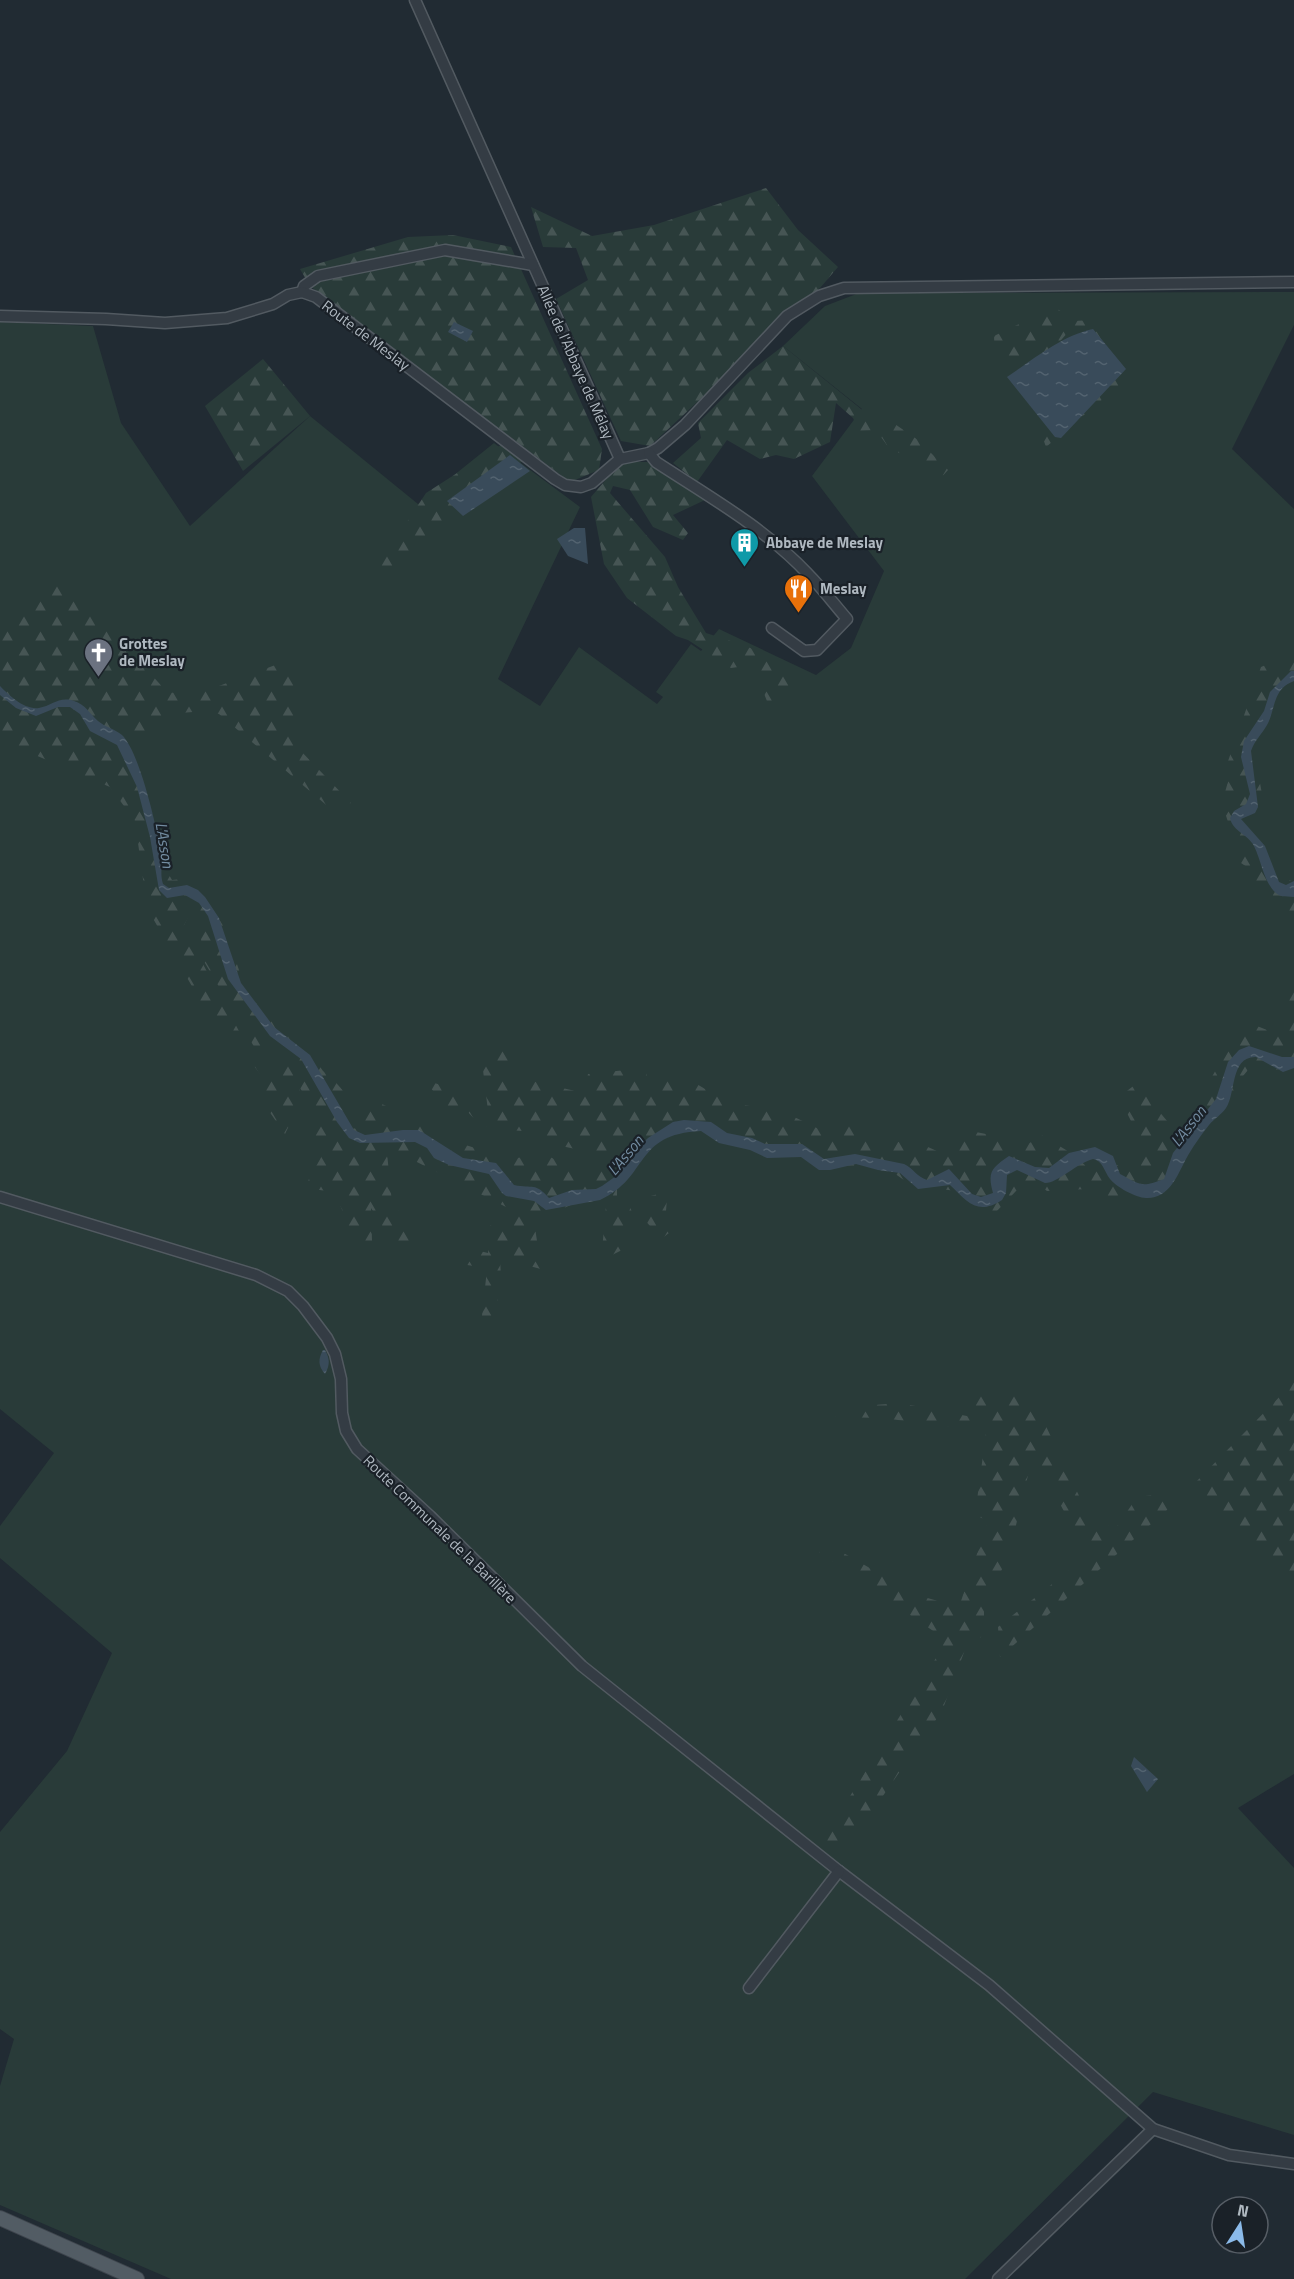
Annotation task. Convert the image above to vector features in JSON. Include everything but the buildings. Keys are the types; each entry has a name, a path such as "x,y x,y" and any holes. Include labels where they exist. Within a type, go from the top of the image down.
{"main road":[{"path":"0,2218 137,2279"}],"street":[{"name":"Allée de l'Abbaye de Mélay","path":"415,0 620,459"},
{"path":"0,316 165,323 227,318 273,304 288,295 302,292 304,286 318,276 445,250 533,265"},
{"path":"620,459 649,453 658,448 685,425 787,316 819,296 844,288 1294,282"},
{"name":"Route de Meslay","path":"302,292 316,297 565,485 581,488 592,483 620,459"},
{"path":"649,453 656,462 735,514 778,547 807,572 847,619 816,650 804,651 772,628"},
{"name":"Route Communale de la Barillère","path":"0,1197 256,1275 288,1292 317,1322 335,1354 341,1379 342,1413 346,1431 357,1449 430,1516 582,1666 839,1871 989,1985 1153,2129"},
{"path":"749,1989 839,1871"},
{"path":"998,2279 1153,2129 1229,2155 1294,2164"}],"green space":[{"path":"766,188 798,230 838,267 820,288 650,446 621,441 556,299 588,280 576,248 543,247 531,207 592,236 654,225"},
{"path":"453,235 511,247 602,449 599,470 570,482 310,286 300,269 408,237"},
{"path":"1294,292 1294,325 1232,449 1294,509 1294,1774 1238,1808 1294,1868 1294,2135 1153,2092 965,2279 171,2279 0,2205 0,2086 14,2039 0,2029 0,1832 67,1751 112,1653 0,1558 0,1526 54,1453 0,1409 0,322 93,326 121,423 190,526 310,416 418,504 494,443 580,507 498,679 540,706 579,647 657,704 663,697 656,692 691,644 701,651 719,629 816,675 851,648 884,571 812,476 862,409 783,346 825,306 859,293"},
{"path":"1055,307 1074,321 1092,320 1127,379 1046,447 1038,424 1095,352 1069,331 1048,355 1013,374 995,358 994,336"},
{"path":"783,346 866,413 889,420 918,440 948,470 938,481 910,458 889,448 876,430 859,431 853,418 836,403 830,442 794,459 776,455 760,459 727,440 697,482 673,463 701,438 698,423 748,373"},
{"path":"263,359 310,416 243,471 205,406"},
{"path":"501,445 523,461 452,506 451,528 392,575 375,571 426,493"},
{"path":"621,462 653,462 705,500 673,515 688,533 683,540 653,527 630,490 613,486 610,493 665,557 678,587 706,633 772,658 792,676 798,687 770,709 753,665 731,668 688,640 676,636 627,598 604,564 591,497"},
{"path":"55,582 85,602 168,693 208,690 294,658 297,747 351,803 331,809 219,714 206,711 167,714 132,759 149,798 165,868 172,880 194,878 225,929 241,976 281,1026 308,1050 323,1071 346,1094 336,1102 352,1129 361,1127 372,1099 388,1107 386,1123 415,1123 437,1136 510,1159 543,1154 595,1177 601,1163 617,1160 618,1146 599,1154 533,1140 523,1131 492,1128 480,1123 467,1111 455,1117 424,1080 448,1087 468,1109 488,1111 483,1070 497,1045 514,1050 506,1075 584,1093 588,1074 645,1068 647,1077 695,1083 727,1102 784,1112 821,1130 849,1126 875,1138 928,1147 939,1152 976,1132 1030,1143 1038,1133 1085,1165 1122,1165 1147,1153 1119,1097 1136,1084 1173,1128 1197,1103 1217,1068 1229,1035 1247,1022 1282,1036 1289,1030 1290,1009 1285,989 1294,980 1294,1061 1290,1067 1268,1071 1253,1064 1238,1082 1232,1096 1182,1159 1171,1193 1120,1195 1102,1201 1087,1189 1047,1191 1037,1183 1016,1191 995,1213 983,1212 956,1191 911,1185 884,1166 843,1171 688,1124 644,1155 617,1186 617,1200 627,1199 633,1215 626,1227 622,1250 612,1255 602,1251 606,1206 596,1194 534,1221 537,1241 532,1253 549,1259 552,1272 500,1258 501,1278 492,1338 480,1334 488,1260 477,1258 474,1266 460,1264 463,1247 488,1253 490,1226 510,1209 407,1157 387,1153 392,1203 419,1237 399,1252 371,1208 372,1241 356,1245 335,1192 304,1188 323,1154 310,1126 322,1123 300,1088 296,1111 285,1134 257,1094 274,1075 283,1053 268,1047 263,1056 269,1069 261,1075 247,1057 256,1050 202,958 200,918 186,908 188,917 183,927 247,1046 242,1052 216,1028 151,915 143,879 135,821 110,787 7,743 0,753 0,636"},
{"path":"1289,655 1294,657 1294,686 1284,688 1252,739 1264,805 1240,813 1249,833 1268,862 1284,877 1294,882 1294,927 1289,925 1279,902 1259,890 1250,869 1241,863 1222,803 1229,778 1227,764 1261,667"},
{"path":"658,1194 667,1198 666,1211 673,1218 673,1230 661,1239 644,1219 647,1197"},
{"path":"1294,1382 1294,1576 1192,1493 1192,1486"},
{"path":"1014,1395 1043,1420 1091,1521 1116,1528 1137,1497 1171,1493 1175,1503 1000,1657 998,1627 1091,1553 1080,1541 1045,1476 1030,1467 1010,1550 984,1612 984,1635 966,1647 942,1711 839,1859 819,1846 941,1650 939,1635 819,1552 826,1543 917,1595 959,1607 988,1521 975,1515 986,1433 984,1422 973,1430 883,1418 836,1417 835,1408 900,1403 972,1417 971,1396"}],"water":[{"path":"454,322 473,331 467,342 448,332"},
{"path":"1093,329 1126,369 1061,438 1055,437 1007,377 1059,343"},
{"path":"510,455 530,471 463,516 447,501"},
{"path":"574,528 585,528 588,564 568,556 557,539"},
{"path":"1291,671 1294,671 1294,681 1278,694 1270,719 1251,751 1258,807 1255,813 1241,819 1265,846 1279,882 1286,885 1294,881 1294,897 1275,893 1267,880 1254,846 1234,827 1230,818 1234,811 1246,804 1250,794 1241,757 1244,741 1264,711 1270,692"},
{"path":"0,686 17,701 28,707 39,708 64,700 78,702 101,723 122,735 135,757 146,790 162,856 163,884 169,888 187,885 198,890 205,897 219,918 241,983 274,1027 310,1055 354,1130 365,1135 419,1130 463,1158 496,1163 514,1185 537,1188 549,1198 572,1190 596,1189 602,1186 616,1176 628,1157 648,1138 673,1122 684,1120 711,1122 727,1133 752,1138 765,1144 802,1144 824,1159 855,1154 904,1164 927,1180 949,1169 972,1194 981,1197 993,1193 992,1171 1009,1156 1035,1167 1049,1168 1069,1153 1095,1147 1113,1156 1120,1174 1137,1183 1150,1184 1164,1179 1173,1153 1216,1099 1228,1062 1239,1050 1249,1046 1282,1057 1294,1057 1294,1068 1283,1072 1256,1057 1248,1058 1242,1063 1235,1077 1226,1108 1200,1137 1171,1185 1161,1195 1154,1197 1142,1197 1121,1188 1110,1179 1099,1162 1093,1159 1056,1180 1045,1183 1017,1170 1007,1175 1006,1193 1002,1200 993,1205 979,1207 973,1205 950,1185 918,1189 900,1173 856,1164 819,1170 801,1157 767,1158 750,1150 719,1143 701,1131 679,1134 652,1148 616,1191 600,1200 546,1210 534,1201 506,1196 489,1174 449,1165 434,1158 427,1148 415,1142 360,1143 349,1138 337,1122 301,1059 270,1036 228,979 208,916 199,903 185,895 167,898 159,890 150,837 137,787 117,745 90,731 80,714 70,707 58,707 36,716 16,708 0,695"},
{"path":"323,1350 329,1359 325,1374 319,1362"},
{"path":"1134,1757 1158,1779 1147,1792 1131,1766"}],"place":[{"name":"Abbaye de Meslay","path":"745,568"},
{"name":"Meslay","path":"799,614"},
{"name":"Grottes de Meslay","path":"98,678"}],"water label":[{"name":"L'Asson","path":"165,845"},
{"name":"L'Asson","path":"1188,1126"},
{"name":"L'Asson","path":"625,1155"}]}
